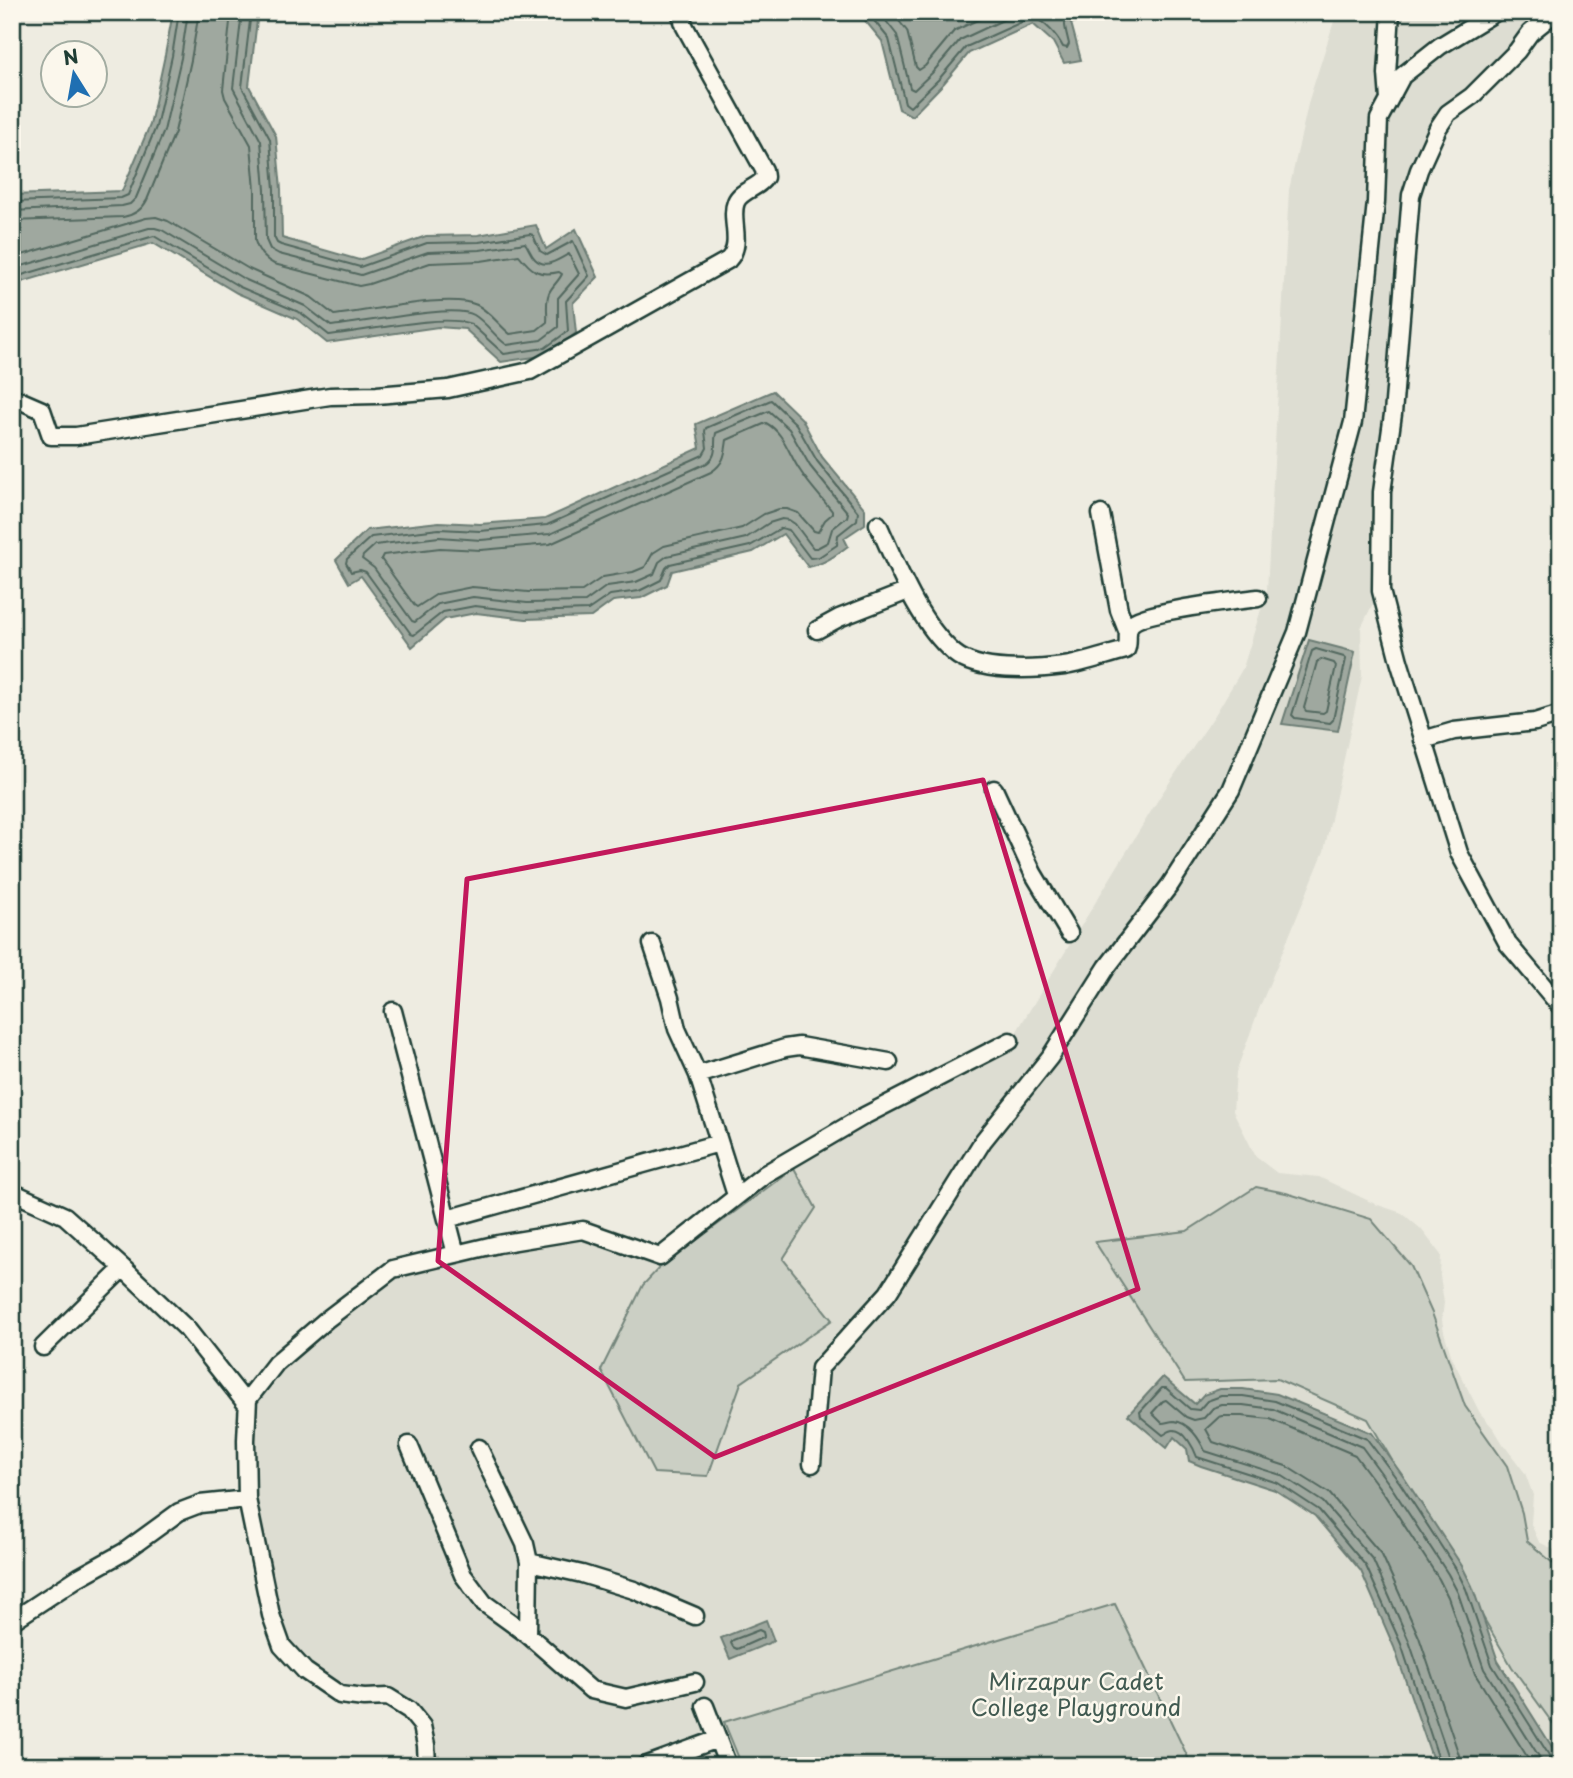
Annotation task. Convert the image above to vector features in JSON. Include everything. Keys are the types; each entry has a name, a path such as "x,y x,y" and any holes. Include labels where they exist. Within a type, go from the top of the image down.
{"street":[{"path":"12,397 42,410 51,436 76,436 330,396 448,389 530,371 728,260 734,255 735,203 742,195 762,183 764,170 685,27 680,12"},
{"path":"1389,100 1387,74 1391,12"},
{"path":"812,1464 820,1368 888,1293 984,1141 1050,1057 1107,967 1170,886 1231,790 1297,632 1353,422 1376,202 1379,119 1402,76 1440,46 1496,12"},
{"path":"1556,12 1530,33 1517,51 1472,96 1448,113 1433,138 1411,195 1392,414 1381,492 1381,591 1399,661 1459,853 1508,944 1561,1006"},
{"path":"878,524 908,591 936,634 956,654 978,665 1023,669 1065,666 1129,648 1101,514"},
{"path":"817,630 839,618 908,591"},
{"path":"1128,633 1132,623 1153,615 1258,598"},
{"path":"1423,740 1454,731 1535,722 1561,714"},
{"path":"993,789 1032,873 1069,933"},
{"path":"652,944 677,1029 698,1075 736,1195"},
{"path":"393,1010 456,1254"},
{"path":"427,1766 422,1726 409,1710 388,1697 340,1695 305,1671 282,1646 271,1615 247,1499 248,1399 276,1363 326,1320 393,1269 498,1244 583,1230 660,1257 765,1174 864,1116 1010,1041"},
{"path":"698,1075 799,1046 889,1062"},
{"path":"447,1219 719,1143"},
{"path":"12,1192 65,1216 123,1268 187,1329 247,1405"},
{"path":"43,1347 123,1268"},
{"path":"409,1445 463,1575 484,1603 528,1635 590,1690 626,1698 695,1682"},
{"path":"479,1448 525,1544 530,1562 528,1635"},
{"path":"12,1621 79,1577 124,1552 179,1512 200,1504 247,1499"},
{"path":"530,1562 634,1590 695,1616"},
{"path":"705,1706 728,1766"},
{"path":"644,1766 718,1739"}],"highlighted area":[{"path":"983,780 1138,1289 715,1457 438,1261 467,879"}],"shaded area":[{"path":"1337,12 1548,12 1470,94 1415,168 1379,591 1361,628 1362,676 1324,851 1236,1072 1233,1111 1256,1157 1277,1173 1319,1177 1375,1204 1402,1213 1421,1229 1441,1255 1440,1276 1444,1302 1442,1320 1452,1358 1480,1413 1525,1473 1533,1495 1531,1524 1539,1542 1555,1550 1561,1557 1561,1766 432,1766 411,1709 341,1694 283,1646 249,1504 249,1400 276,1363 394,1271 582,1233 662,1259 765,1176 1014,1042 1017,1031 1161,795 1243,668 1267,590 1289,190 1309,100"}],"green space":[{"path":"794,1168 816,1208 783,1259 832,1320 741,1383 708,1476 654,1473 601,1370 643,1285 659,1268"},
{"path":"1256,1187 1286,1193 1371,1219 1411,1266 1432,1313 1465,1406 1507,1466 1522,1513 1527,1541 1561,1570 1561,1735 1512,1667 1368,1419 1277,1379 1185,1382 1095,1242 1187,1231"},
{"name":"Mirzapur Cadet College Playground","path":"1115,1604 1192,1766 742,1766 724,1722"}],"water":[{"path":"173,12 258,12 249,86 276,136 282,238 359,260 426,236 478,235 536,225 546,249 576,229 598,277 573,303 576,333 548,355 501,362 465,329 438,327 327,343 297,319 237,293 153,243 12,285 12,195 122,191 150,125"},
{"path":"858,12 1110,12 1111,15 1071,23 1081,60 1064,63 1053,42 1033,24 969,53 912,116 899,109 882,41"},
{"path":"773,391 802,419 822,457 865,509 865,524 844,538 848,546 819,564 808,567 783,534 753,552 672,571 667,585 641,598 613,601 591,617 526,619 476,613 445,619 412,647 361,576 349,583 336,560 367,530 439,522 480,524 545,519 700,448 696,424"},
{"path":"1309,640 1355,652 1338,731 1282,724"},
{"path":"1163,1377 1195,1404 1203,1395 1220,1389 1277,1394 1372,1433 1462,1566 1472,1586 1498,1661 1561,1761 1561,1766 1435,1766 1394,1647 1361,1571 1315,1516 1275,1490 1189,1461 1187,1449 1174,1437 1167,1448 1128,1415"},
{"path":"766,1620 774,1641 730,1659 721,1638"}]}
